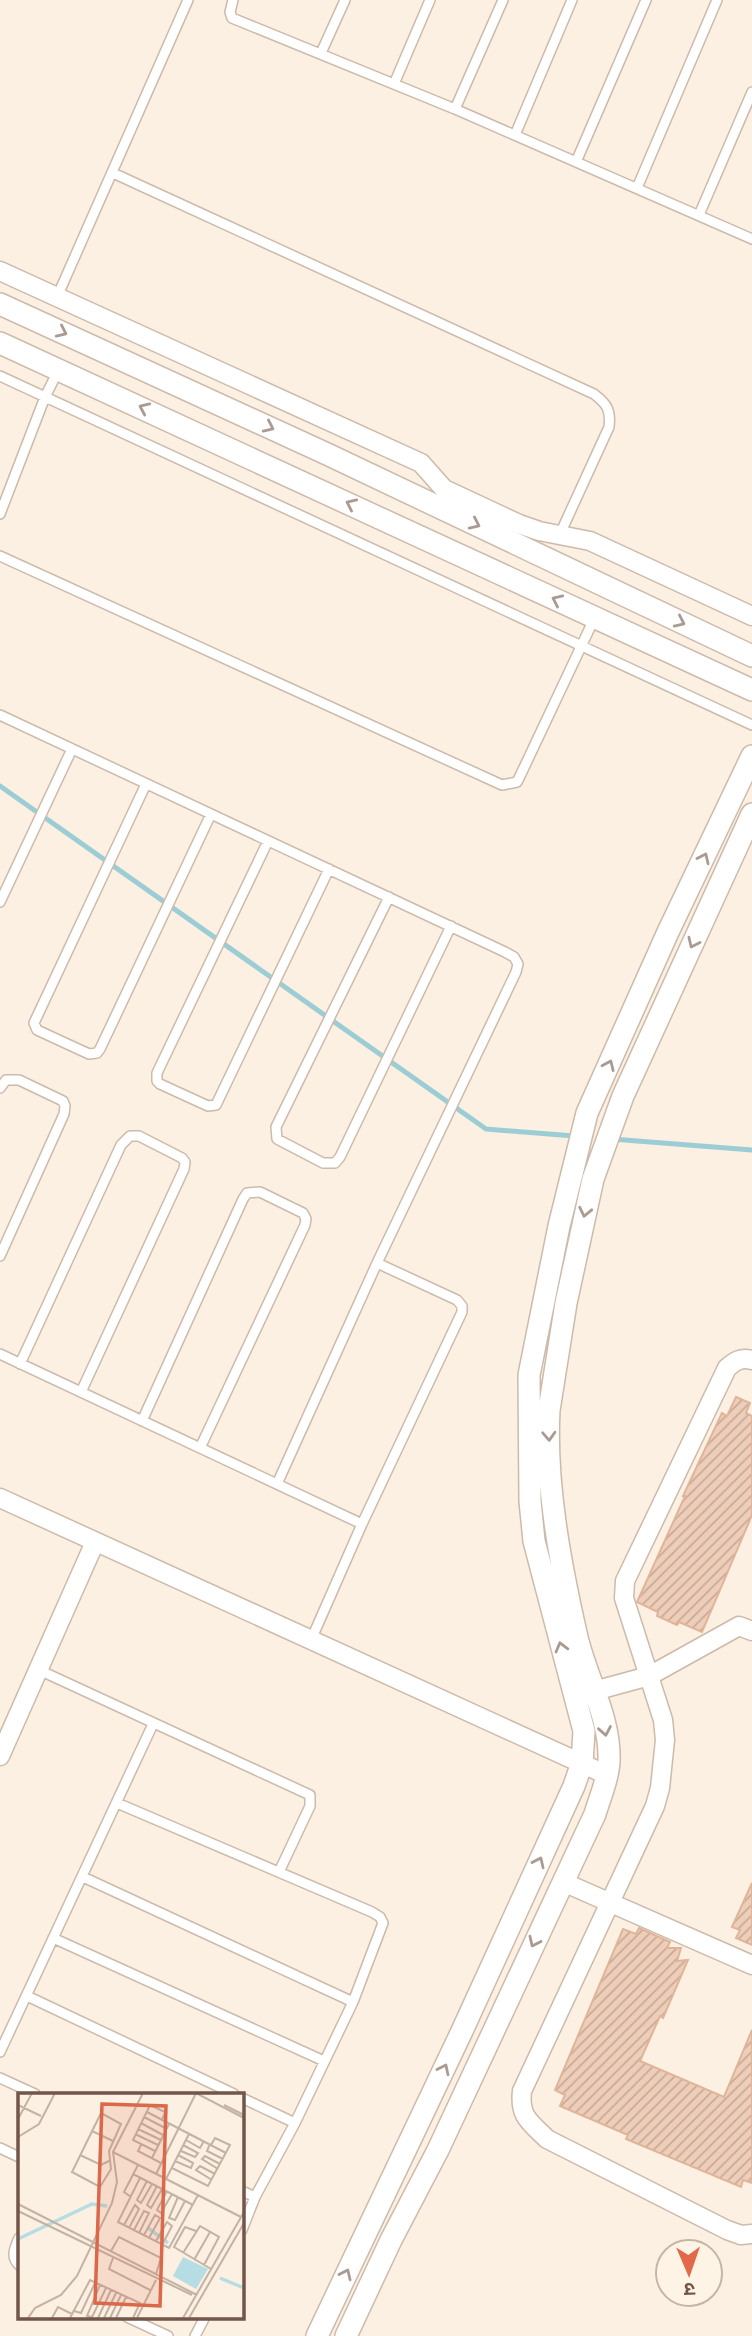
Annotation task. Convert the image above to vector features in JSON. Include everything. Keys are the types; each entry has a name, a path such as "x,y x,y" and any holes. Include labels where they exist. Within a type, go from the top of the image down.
{"street":[{"path":"0,271 421,463 444,489 453,494 519,524 604,546 752,616"},
{"path":"0,304 327,454 752,656"},
{"path":"0,343 752,690"},
{"path":"317,2336 462,2031 582,1763 584,1731 534,1541 530,1513 528,1388 559,1226 587,1113 668,932 752,756"},
{"path":"346,2336 391,2240 438,2150 595,1814 607,1775 608,1751 602,1716 579,1647 562,1575 554,1520 548,1427 566,1303 589,1194 623,1096 752,814"},
{"path":"752,1360 736,1360 727,1368 625,1581 624,1598 665,1730 660,1788 655,1806 611,1903 522,2091 520,2105 524,2116 547,2139 727,2230 741,2235 752,2234"},
{"path":"0,1498 607,1775"},
{"path":"0,1756 95,1542"},
{"path":"594,1691 649,1676 739,1626 752,1630"},
{"path":"563,1882 752,1965"}],"lane":[{"path":"57,297 188,0"},
{"path":"233,0 230,12 232,18 321,52 752,239"},
{"path":"321,52 345,0"},
{"path":"394,84 430,0"},
{"path":"455,109 503,0"},
{"path":"514,135 572,0"},
{"path":"576,162 646,0"},
{"path":"637,188 717,0"},
{"path":"699,215 752,92"},
{"path":"113,173 594,394 606,404 610,414 609,427 560,534"},
{"path":"0,514 58,369"},
{"path":"0,376 752,725"},
{"path":"0,556 502,785 517,782 595,617"},
{"path":"0,715 451,926 514,957 518,964 377,1263 277,1484"},
{"path":"0,902 72,749"},
{"path":"146,784 34,1023 37,1030 89,1054 97,1053 211,814"},
{"path":"268,841 157,1073 157,1081 160,1084 208,1106 216,1105 329,869"},
{"path":"389,897 276,1127 277,1139 323,1163 335,1163 340,1157 451,926"},
{"path":"0,1088 6,1080 19,1080 63,1101 65,1107 0,1256"},
{"path":"20,1364 121,1145 130,1136 139,1136 182,1158 185,1162 184,1169 81,1392"},
{"path":"142,1421 243,1199 247,1193 260,1192 303,1213 306,1219 200,1448"},
{"path":"311,1640 362,1524 463,1312 457,1300 377,1263"},
{"path":"0,1354 362,1524"},
{"path":"39,1671 310,1796 310,1806 279,1872"},
{"path":"0,2052 153,1724"},
{"path":"117,1803 380,1917 383,1923 353,2002 295,2123 255,2197 243,2227"},
{"path":"83,1877 353,2002"},
{"path":"54,1938 324,2061"},
{"path":"27,1996 230,2093"},
{"path":"0,2078 31,2093"},
{"path":"243,2098 295,2123"},
{"path":"0,2148 18,2157"},
{"path":"243,2191 255,2197"},
{"path":"18,2241 14,2254 18,2263"},
{"path":"129,2318 168,2336"},
{"path":"195,2336 204,2318"}],"building":[{"path":"736,1397 750,1403 746,1413 752,1416 752,1515 702,1632 657,1616 658,1612 637,1602 722,1413 727,1416"},
{"path":"752,1883 752,1945 736,1938 740,1930 732,1927"},
{"path":"639,1928 670,1942 667,1948 681,1948 677,1961 688,1960 663,2018 660,2016 640,2061 724,2097 752,2030 752,2183 743,2180 741,2187 626,2139 628,2135 560,2106 565,2095 555,2090 623,1929 636,1934"}],"waterway":[{"path":"0,786 486,1129 574,1136"},
{"path":"612,1139 752,1150"}]}
